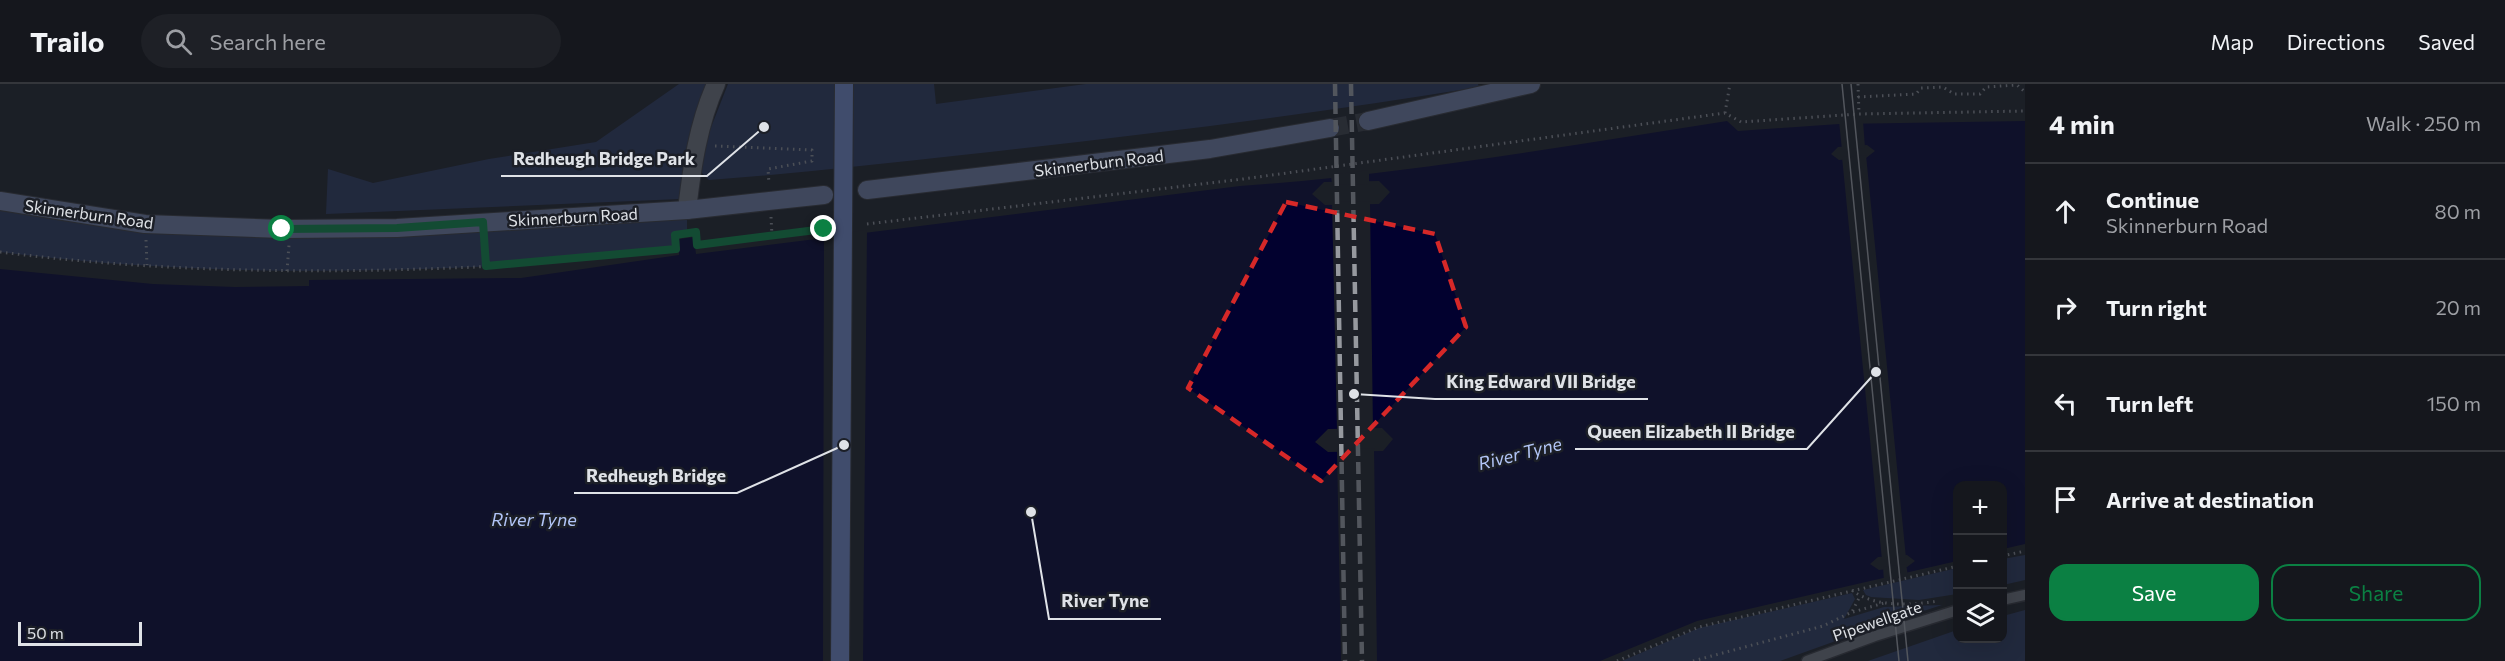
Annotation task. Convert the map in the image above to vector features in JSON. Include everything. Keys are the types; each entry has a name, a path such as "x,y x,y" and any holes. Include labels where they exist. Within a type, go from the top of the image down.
{"main road":[{"path":"840,661 844,84"}],"street":[{"path":"687,210 694,153 707,102 716,84"},
{"path":"1368,121 1531,84"},
{"name":"Skinnerburn Road","path":"867,190 1210,149 1330,128"},
{"name":"Skinnerburn Road","path":"0,201 145,224 282,229 397,228 687,210 824,195"}],"lane":[{"path":"2007,599 2025,595"},
{"name":"Pipewellgate","path":"1807,661 1875,636 1953,612"}],"path":[{"path":"1725,113 1731,84"},
{"path":"1858,84 1859,114"},
{"path":"1858,97 1916,94 1921,88 1944,87 1954,94 1980,94 1986,87 2018,85 2025,92"},
{"path":"867,224 1243,179 1725,113 1741,122 1859,114 2025,111"},
{"path":"715,137 713,146 812,150 812,161 768,169"},
{"path":"758,185 769,185"},
{"path":"483,222 486,266"},
{"path":"145,224 147,265"},
{"path":"0,252 68,260 287,271 486,266 676,249 675,235 696,232 697,245 824,229"},
{"path":"287,271 288,255"},
{"path":"2007,555 2025,551"},
{"path":"1617,661 1699,627 1953,567"},
{"path":"1852,590 1860,596 1886,603"},
{"path":"1852,612 1860,596"},
{"path":"1693,661 1822,627 1852,612 1886,603 1923,603 1942,600"}],"highlighted area":[{"path":"1286,202 1435,234 1466,327 1321,481 1188,388"}],"shaded area":[{"path":"679,84 708,84 680,199 326,214 328,169 373,183 489,159 596,142"},
{"path":"728,84 934,84 936,104 1086,84 1478,84 1479,87 1156,133 709,180 700,171 708,135"},
{"path":"0,201 282,229 687,210 687,233 675,235 676,249 477,267 281,271 168,267 0,252"},
{"path":"2025,555 2025,580 2007,584 2007,558"},
{"path":"1953,569 1953,595 1919,600 1871,597 1863,590"},
{"path":"1852,593 1855,599 1844,619 1884,607 1942,605 1780,661 1622,661 1699,628"},
{"path":"2025,610 2025,661 1868,661 1953,631 1953,643 2007,643 2007,615"}],"water":[{"path":"1727,121 1738,131 1839,124 2025,121 2025,544 2007,548 2007,481 1953,481 1953,562 1697,621 1600,661 0,661 0,269 153,284 235,287 309,286 309,280 521,278 679,255 679,239 694,237 696,254 1240,186 1362,175 1545,150","holes":["1867,145 1875,151 1866,158 1839,160 1831,154 1838,147","1379,181 1390,192 1379,204 1325,205 1312,194 1324,182","1382,428 1393,439 1383,451 1328,452 1315,442 1328,429","1907,555 1915,561 1907,567 1879,570 1870,564 1878,557"]}],"pier":[{"path":"1839,121 1863,121 1865,148 1842,150"},
{"path":"1866,155 1906,558 1882,560 1842,157"},
{"path":"1369,170 1369,184 1332,185 1331,175"},
{"path":"1370,201 1373,431 1337,432 1332,202"},
{"path":"867,230 863,661 823,661 824,235"},
{"path":"1374,448 1377,661 1341,661 1337,449"},
{"path":"1906,564 1908,576 1884,581 1883,567"}],"tunnel":[{"path":"1330,128 1368,121"}],"tram line":[{"path":"1842,84 1899,661"},
{"path":"1851,84 1908,661"}],"railway":[{"path":"1335,84 1345,661"},
{"path":"1351,84 1362,661"}],"place":[{"name":"Redheugh Bridge Park","path":"764,127"},
{"name":"Queen Elizabeth II Bridge","path":"1876,372"},
{"name":"King Edward VII Bridge","path":"1354,394"},
{"name":"Redheugh Bridge","path":"844,445"},
{"name":"River Tyne","path":"1031,512"}],"route":[{"path":"282,229 397,228 483,222 486,266 676,249 675,235 696,232 697,245 824,229"}]}
